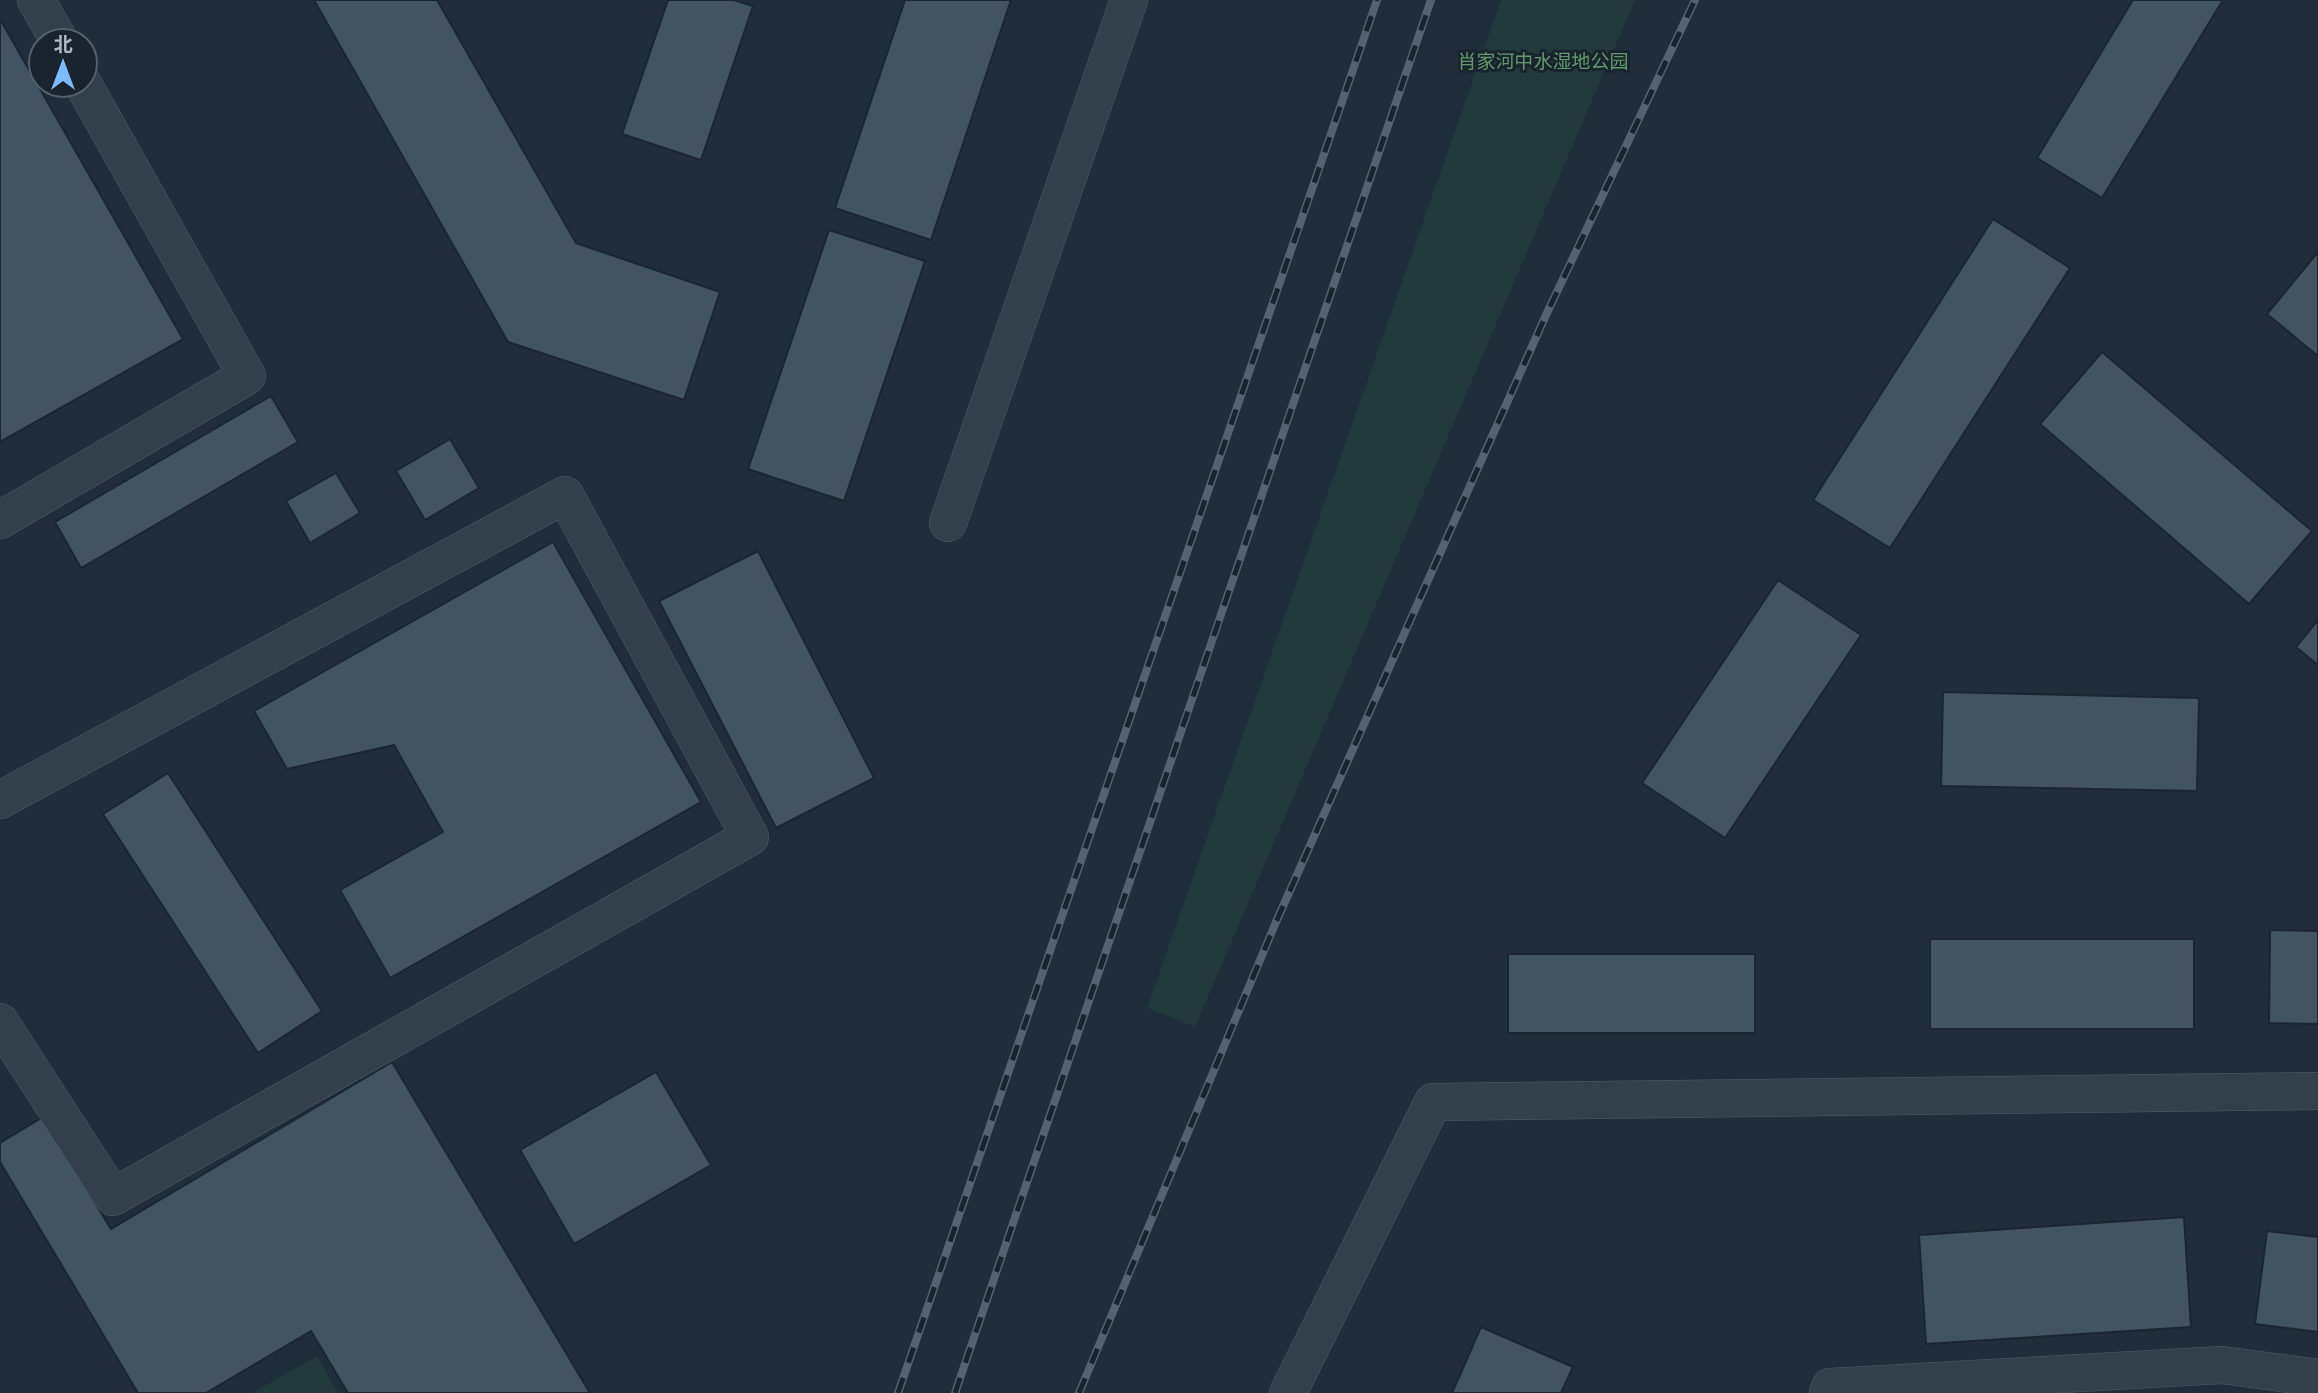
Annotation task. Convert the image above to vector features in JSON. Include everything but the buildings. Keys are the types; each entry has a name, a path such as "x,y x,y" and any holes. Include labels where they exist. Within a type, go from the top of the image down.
{"street":[{"path":"36,0 52,28"},
{"path":"948,523 1129,0"},
{"path":"0,520 247,376 91,98"},
{"path":"0,800 565,495 750,836 113,1198 0,1022"},
{"path":"1288,1393 1433,1102 2318,1091"},
{"path":"1828,1393 1830,1387 2222,1365 2318,1378"}],"green space":[{"name":"肖家河中水湿地公园","path":"1501,0 1635,0 1195,1027 1147,1008"},
{"path":"317,1356 338,1393 252,1393"}],"railway":[{"path":"898,1393 1377,0"},
{"path":"955,1393 1431,0"},
{"path":"1079,1393 1276,922 1546,315 1695,0"}]}
